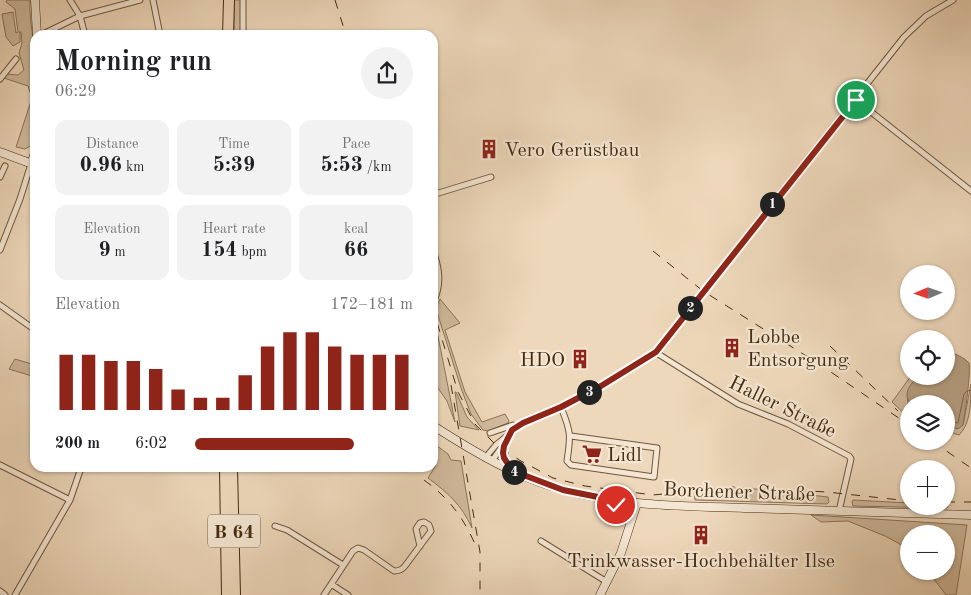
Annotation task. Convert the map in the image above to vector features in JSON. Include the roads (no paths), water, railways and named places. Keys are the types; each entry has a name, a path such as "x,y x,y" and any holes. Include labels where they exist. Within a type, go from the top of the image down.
{"highway":[{"path":"222,0 222,30"},
{"path":"228,30 229,0"},
{"name":"B 64","path":"225,472 227,595"},
{"name":"B 64","path":"232,472 235,595"}],"main road":[{"path":"35,0 40,30"},
{"path":"0,152 30,164"},
{"name":"Borchener Straße","path":"438,429 489,460 513,471 563,490 608,499 634,502 839,512 971,515"},
{"path":"608,499 621,510 629,521"},
{"path":"629,531 629,521 634,502"},
{"path":"600,595 622,553 629,531 634,502"}],"street":[{"path":"70,0 80,16 84,30"},
{"path":"50,30 80,16 140,0"},
{"path":"153,0 159,30"},
{"path":"243,0 243,30"},
{"path":"489,460 496,445 514,429 530,419 561,407 614,379 656,352 800,175 914,27 932,11 953,0"},
{"path":"0,78 16,58"},
{"path":"856,100 971,191"},
{"path":"0,177 5,166"},
{"path":"0,250 30,173"},
{"path":"438,193 491,177"},
{"path":"438,266 440,279 438,291"},
{"path":"0,305 30,326"},
{"name":"Haller Straße","path":"656,352 738,404 788,424 849,456 851,459 839,512"},
{"path":"561,407 571,436 568,462 571,465 654,477 657,448 571,436"},
{"path":"490,433 513,426 514,429"},
{"path":"489,460 504,446 514,429"},
{"path":"504,446 504,458 513,471"},
{"path":"0,465 70,500"},
{"path":"15,595 70,500 80,472"},
{"path":"275,526 287,530 343,565"},
{"path":"540,541 607,582"},
{"path":"324,595 353,551 358,548 364,550 394,571 398,571 403,569 420,546"},
{"path":"331,584 348,595"},
{"path":"0,592 5,595"}],"water":[{"path":"955,354 969,363 969,384 964,420 963,425 958,429 955,428 955,395 907,395 911,385 955,385"}],"railway":[{"path":"335,0 344,30"},
{"path":"653,251 703,291 819,364 900,419"},
{"path":"438,326 458,392 475,424 496,445 553,478 585,486 653,495 734,487 827,492 900,500"},
{"path":"830,346 898,411"},
{"path":"451,385 480,552 480,595"},
{"path":"945,450 971,468"},
{"path":"424,480 454,508 475,544"},
{"path":"955,502 971,502"}],"place":[{"name":"Vero Gerüstbau","path":"489,149"},
{"name":"Lobbe Entsorgung","path":"732,348"},
{"name":"HDO","path":"580,359"},
{"name":"Lidl","path":"592,454"},
{"name":"Trinkwasser-Hochbehälter Ilse","path":"701,535"}]}
